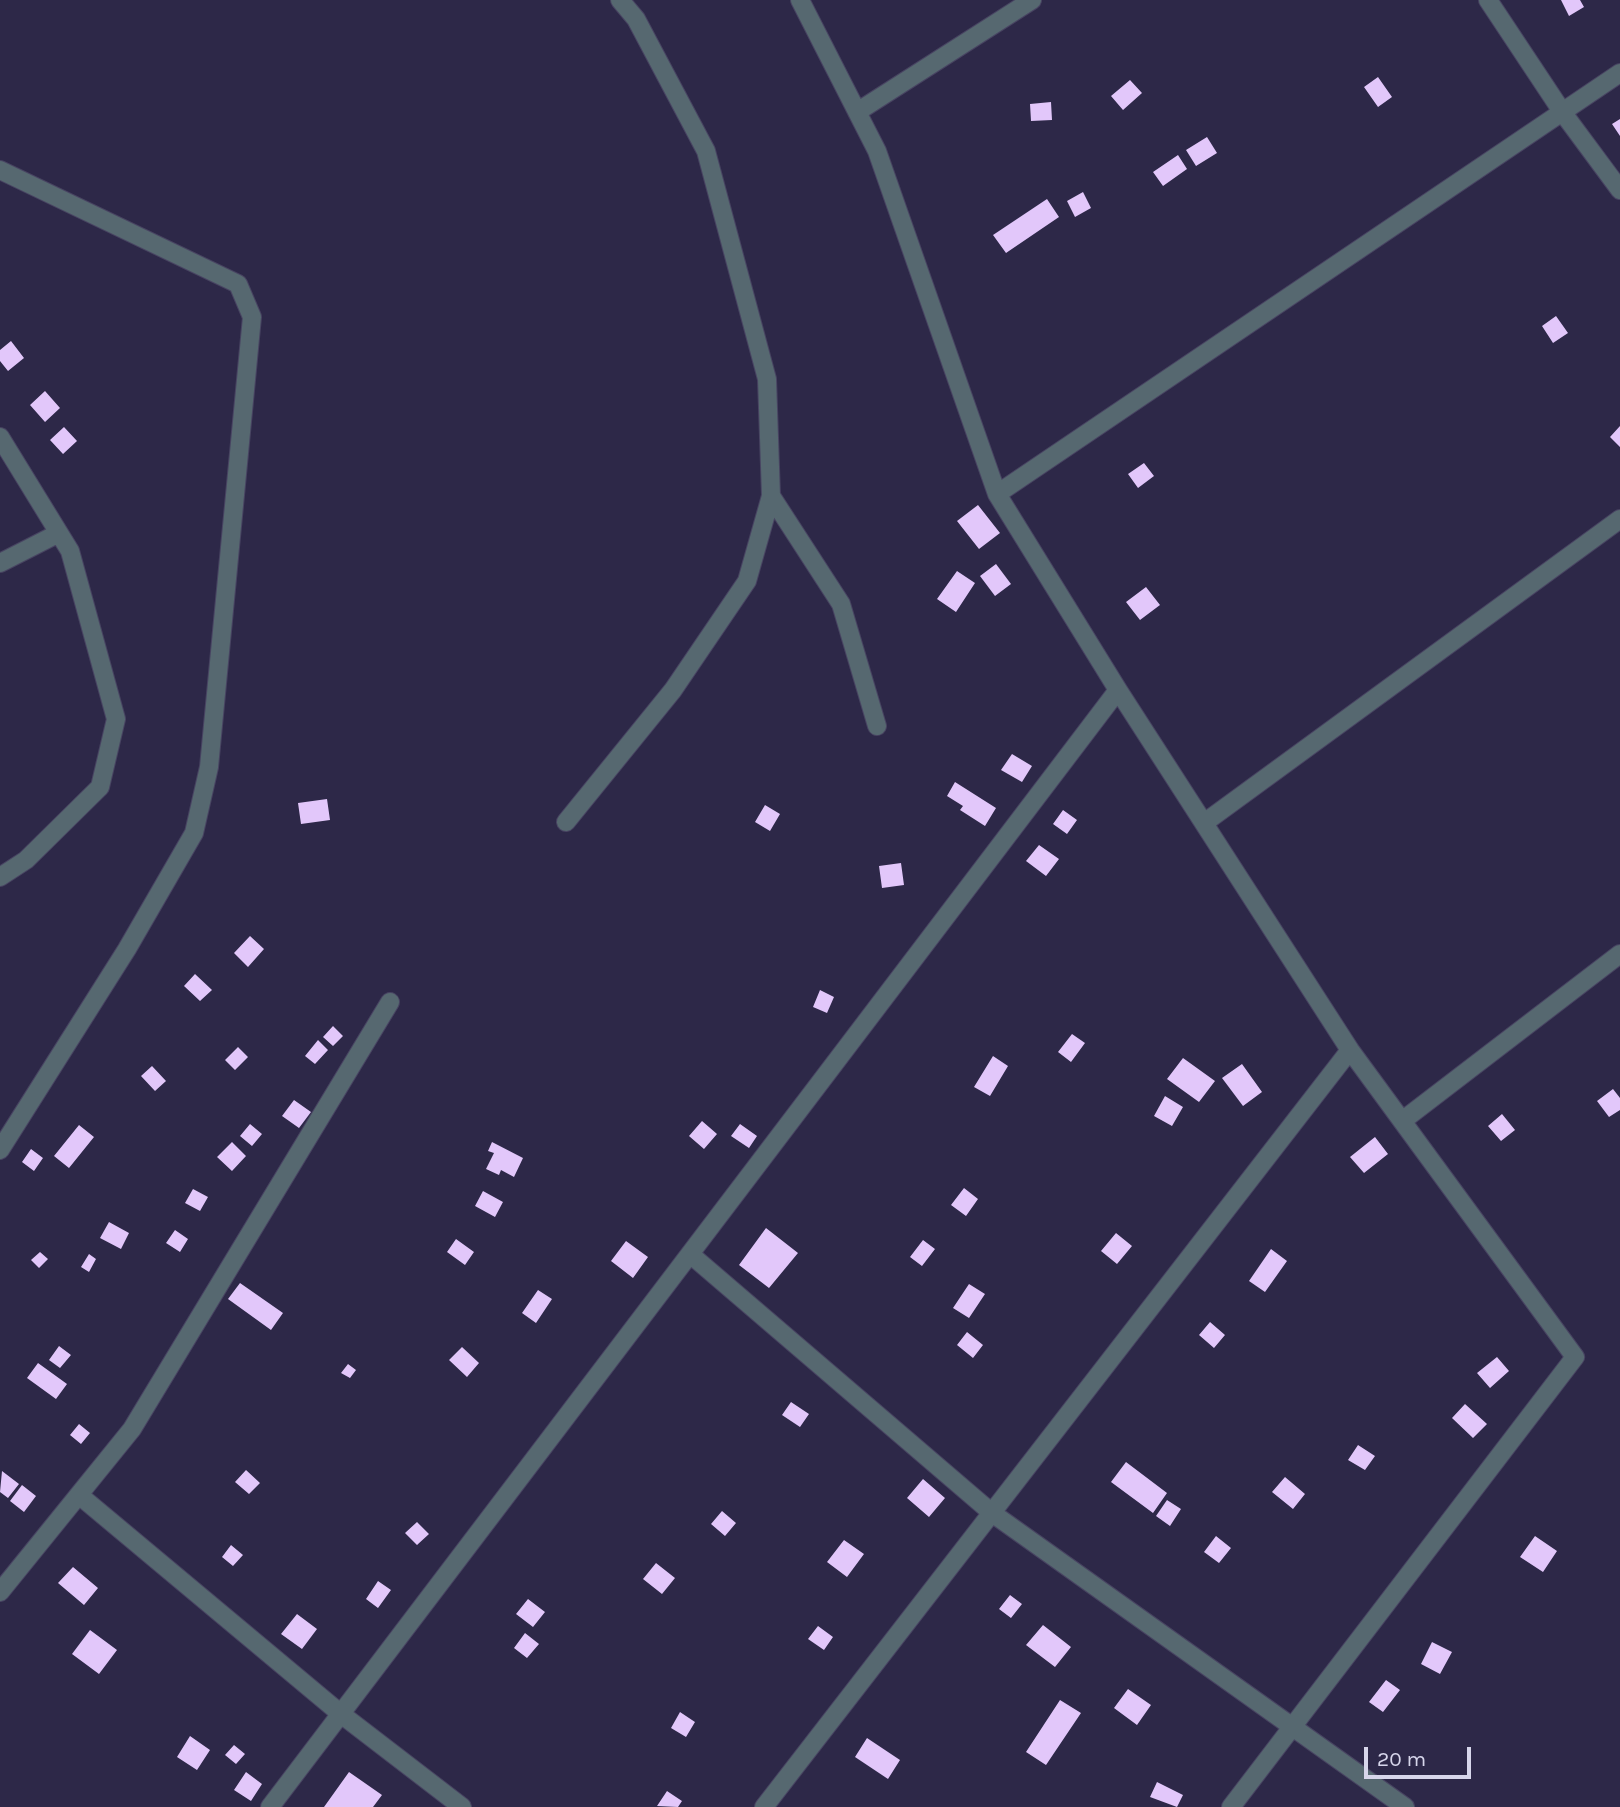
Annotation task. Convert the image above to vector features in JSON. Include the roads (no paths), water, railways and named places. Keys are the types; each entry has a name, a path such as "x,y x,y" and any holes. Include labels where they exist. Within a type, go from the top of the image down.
{"street":[{"path":"566,822 673,690 747,581 771,496 767,379 706,151 636,19 620,0"},
{"path":"800,0 877,151 997,495 1118,690 1350,1050 1575,1357 1231,1807"},
{"path":"857,112 1032,0"},
{"path":"1488,0 1563,113 1620,190"},
{"path":"997,495 1620,73"},
{"path":"0,170 238,284 252,317 209,767 194,833 127,949 0,1150"},
{"path":"0,437 70,551 116,719 100,787 26,860 0,877"},
{"path":"771,496 841,604 877,726"},
{"path":"1204,823 1620,519"},
{"path":"0,563 59,533"},
{"path":"270,1807 1118,690"},
{"path":"1402,1121 1620,954"},
{"path":"0,1592 132,1429 390,1002"},
{"path":"764,1807 1350,1050"},
{"path":"690,1254 992,1513 1405,1807"},
{"path":"79,1495 341,1714 462,1807"}]}
